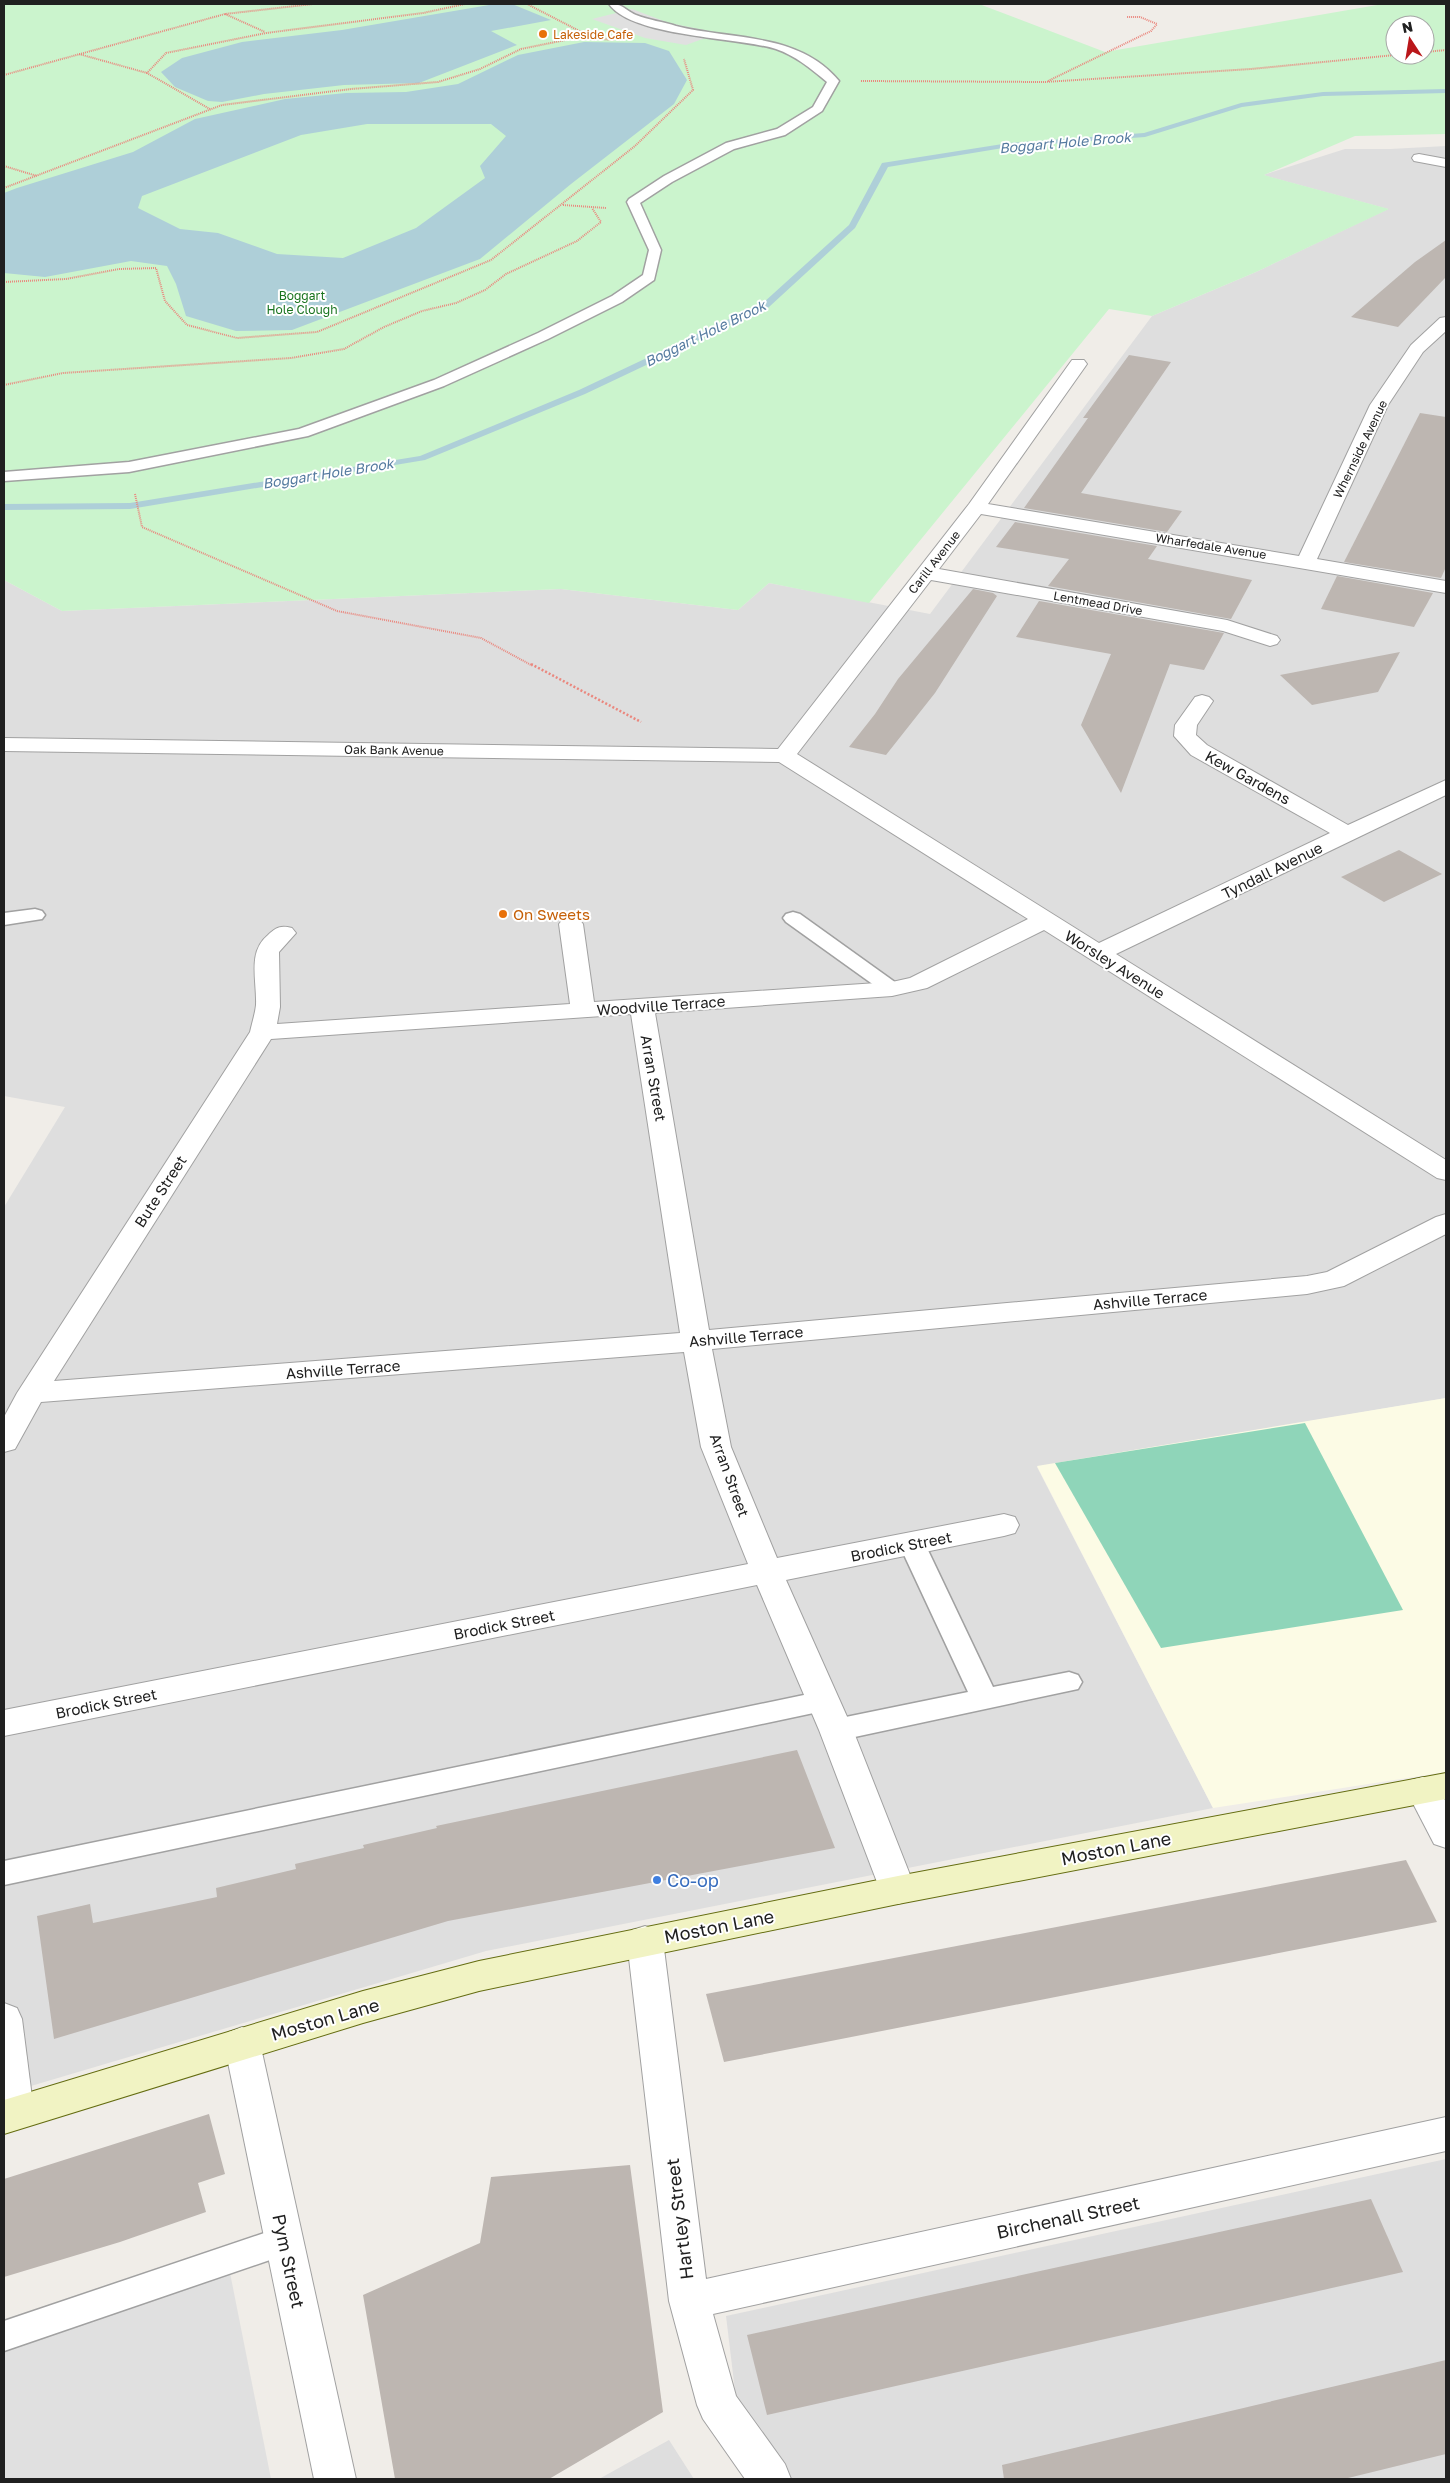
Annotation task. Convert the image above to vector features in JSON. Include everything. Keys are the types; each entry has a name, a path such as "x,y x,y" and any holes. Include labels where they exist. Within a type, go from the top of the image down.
{"street":[{"path":"1419,158 1446,163"},
{"name":"Whernside Avenue","path":"1306,562 1380,405 1417,349 1446,322"},
{"name":"Carill Avenue","path":"784,756 976,508 1078,364"},
{"name":"Wharfedale Avenue","path":"976,508 1446,587"},
{"name":"Lentmead Drive","path":"926,573 1226,626 1270,640"},
{"name":"Kew Gardens","path":"1202,701 1186,725 1185,736 1199,750 1348,834"},
{"name":"Oak Bank Avenue","path":"4,744 784,756"},
{"name":"Worsley Avenue","path":"784,756 1098,953 1441,1163"},
{"name":"Tyndall Avenue","path":"1098,953 1446,787"},
{"name":"Woodville Terrace","path":"263,1032 892,989 918,983 1045,920"},
{"path":"571,924 582,1010"},
{"name":"Bute Street","path":"4,1442 32,1393 263,1032 268,1007 269,946 284,933"},
{"name":"Arran Street","path":"642,1006 696,1341 716,1447 767,1572 836,1730 898,1890"},
{"name":"Ashville Terrace","path":"32,1393 696,1341 1307,1285 1334,1280 1446,1223"},
{"name":"Brodick Street","path":"4,1723 1004,1525"},
{"path":"1435,1788 1446,1834"},
{"name":"Moston Lane","path":"9,2115 242,2043 479,1976 898,1890 1435,1788"},
{"name":"Hartley Street","path":"645,1941 689,2301 718,2405 770,2479"},
{"path":"4,2019 9,2115"},
{"name":"Pym Street","path":"242,2043 335,2479"},
{"name":"Birchenall Street","path":"689,2301 1446,2134"}],"lane":[{"path":"4,477 128,467 303,433 439,383 543,336 617,299 649,277 655,250 634,202 668,179 730,146 781,132 818,109 833,81 802,56 777,46 680,30 632,17 614,4"},
{"path":"4,919 35,915"},
{"path":"793,918 892,989"},
{"path":"912,1544 985,1700"},
{"path":"836,1730 1069,1682"},
{"path":"4,1872 823,1701"},
{"path":"4,2336 285,2241"}],"path":[{"path":"4,74 225,14 313,4"},
{"path":"147,73 166,53 266,33 423,13 466,4"},
{"path":"527,4 594,38"},
{"path":"225,14 266,33"},
{"path":"1045,82 1151,31 1157,24 1140,17 1127,17"},
{"path":"4,188 222,105 351,89 438,82 480,69 522,49 580,37 622,40"},
{"path":"78,54 147,73 211,110"},
{"path":"4,282 66,279 119,269 156,268 165,301 187,324 237,338 317,332 491,260 636,146 693,90 683,54"},
{"path":"833,81 1045,82 1251,69 1385,56"},
{"path":"4,166 37,176"},
{"path":"562,205 584,206"},
{"path":"4,386 63,372 291,358 344,349 384,327 422,311 456,303 485,290 506,274 577,241 601,222 592,208"},
{"path":"135,497 142,527 337,611 481,638 642,722"}],"shaded area":[{"path":"632,9 669,23 719,33 686,45 645,38 592,19"},
{"path":"1446,146 1446,1398 1037,1467 1213,1808 486,1951 4,2094 4,1207 65,1107 4,1096 4,580 62,611 561,589 738,610 769,583 930,614 1152,316 1256,272 1388,209 1263,175 1345,149"},
{"path":"1446,1398 1446,1772 1213,1808 1037,1466"},
{"path":"1446,2159 1446,2479 791,2479 736,2399 726,2316"},
{"path":"230,2273 271,2479 5,2479 4,2350"},
{"path":"669,2440 694,2479 599,2479"}],"green space":[{"name":"Boggart Hole Clough","path":"4,4 979,4 1105,52 1383,4 1446,4 1446,134 1355,136 1264,175 1389,209 1256,272 1152,316 1109,309 869,603 769,583 738,610 561,589 62,611 4,580"},
{"path":"1305,1423 1403,1610 1161,1648 1055,1463"}],"water":[{"path":"495,4 512,4 551,20 491,31 517,45 419,83 344,85 264,94 222,102 208,101 175,87 161,72 182,58 242,42 342,30"},
{"path":"584,42 645,43 669,51 687,80 674,104 571,184 480,259 292,330 236,331 186,316 176,284 167,266 131,261 45,277 4,273 4,193 133,152 195,119 285,99 346,93 406,92 458,84 518,55","holes":["367,124 491,124 506,136 480,166 485,178 416,228 343,258 277,254 218,233 180,229 138,208 142,196 301,135"]}],"building":[{"path":"1446,240 1446,277 1398,327 1351,317 1415,262"},
{"path":"1129,355 1171,362 1081,493 1182,511 1167,532 1024,508 1088,418 1083,418"},
{"path":"1420,413 1446,417 1446,567 1441,578 1344,562"},
{"path":"1015,522 1157,546 1148,559 1252,580 1231,619 1048,586 1069,559 996,547"},
{"path":"1337,576 1433,593 1414,627 1321,609"},
{"path":"973,589 993,593 997,596 935,693 886,755 849,747 875,714 898,679"},
{"path":"1039,601 1224,633 1204,670 1170,664 1121,793 1081,725 1111,654 1016,637"},
{"path":"1400,652 1378,692 1312,705 1280,675"},
{"path":"1399,850 1442,874 1384,902 1341,877"},
{"path":"797,1750 835,1848 448,1921 54,2039 37,1916 90,1904 93,1923 217,1897 216,1888 296,1869 295,1864 364,1848 363,1845 437,1828 436,1826"},
{"path":"1406,1860 1437,1922 724,2062 706,1994"},
{"path":"209,2114 225,2174 198,2183 206,2212 120,2242 4,2277 4,2179"},
{"path":"630,2165 663,2412 549,2479 395,2479 363,2295 480,2243 491,2177"},
{"path":"1371,2199 1403,2272 767,2415 747,2335"},
{"path":"1446,2360 1446,2454 1344,2479 1004,2479 1002,2465"}],"waterway":[{"name":"Boggart Hole Brook","path":"4,507 130,506 422,458 582,392 766,305 852,226 885,165 1009,145 1145,135 1241,105 1323,94 1446,91"}],"place":[{"name":"Lakeside Cafe","path":"543,34"},
{"name":"On Sweets","path":"503,914"},
{"name":"Co-op","path":"657,1880"}]}
